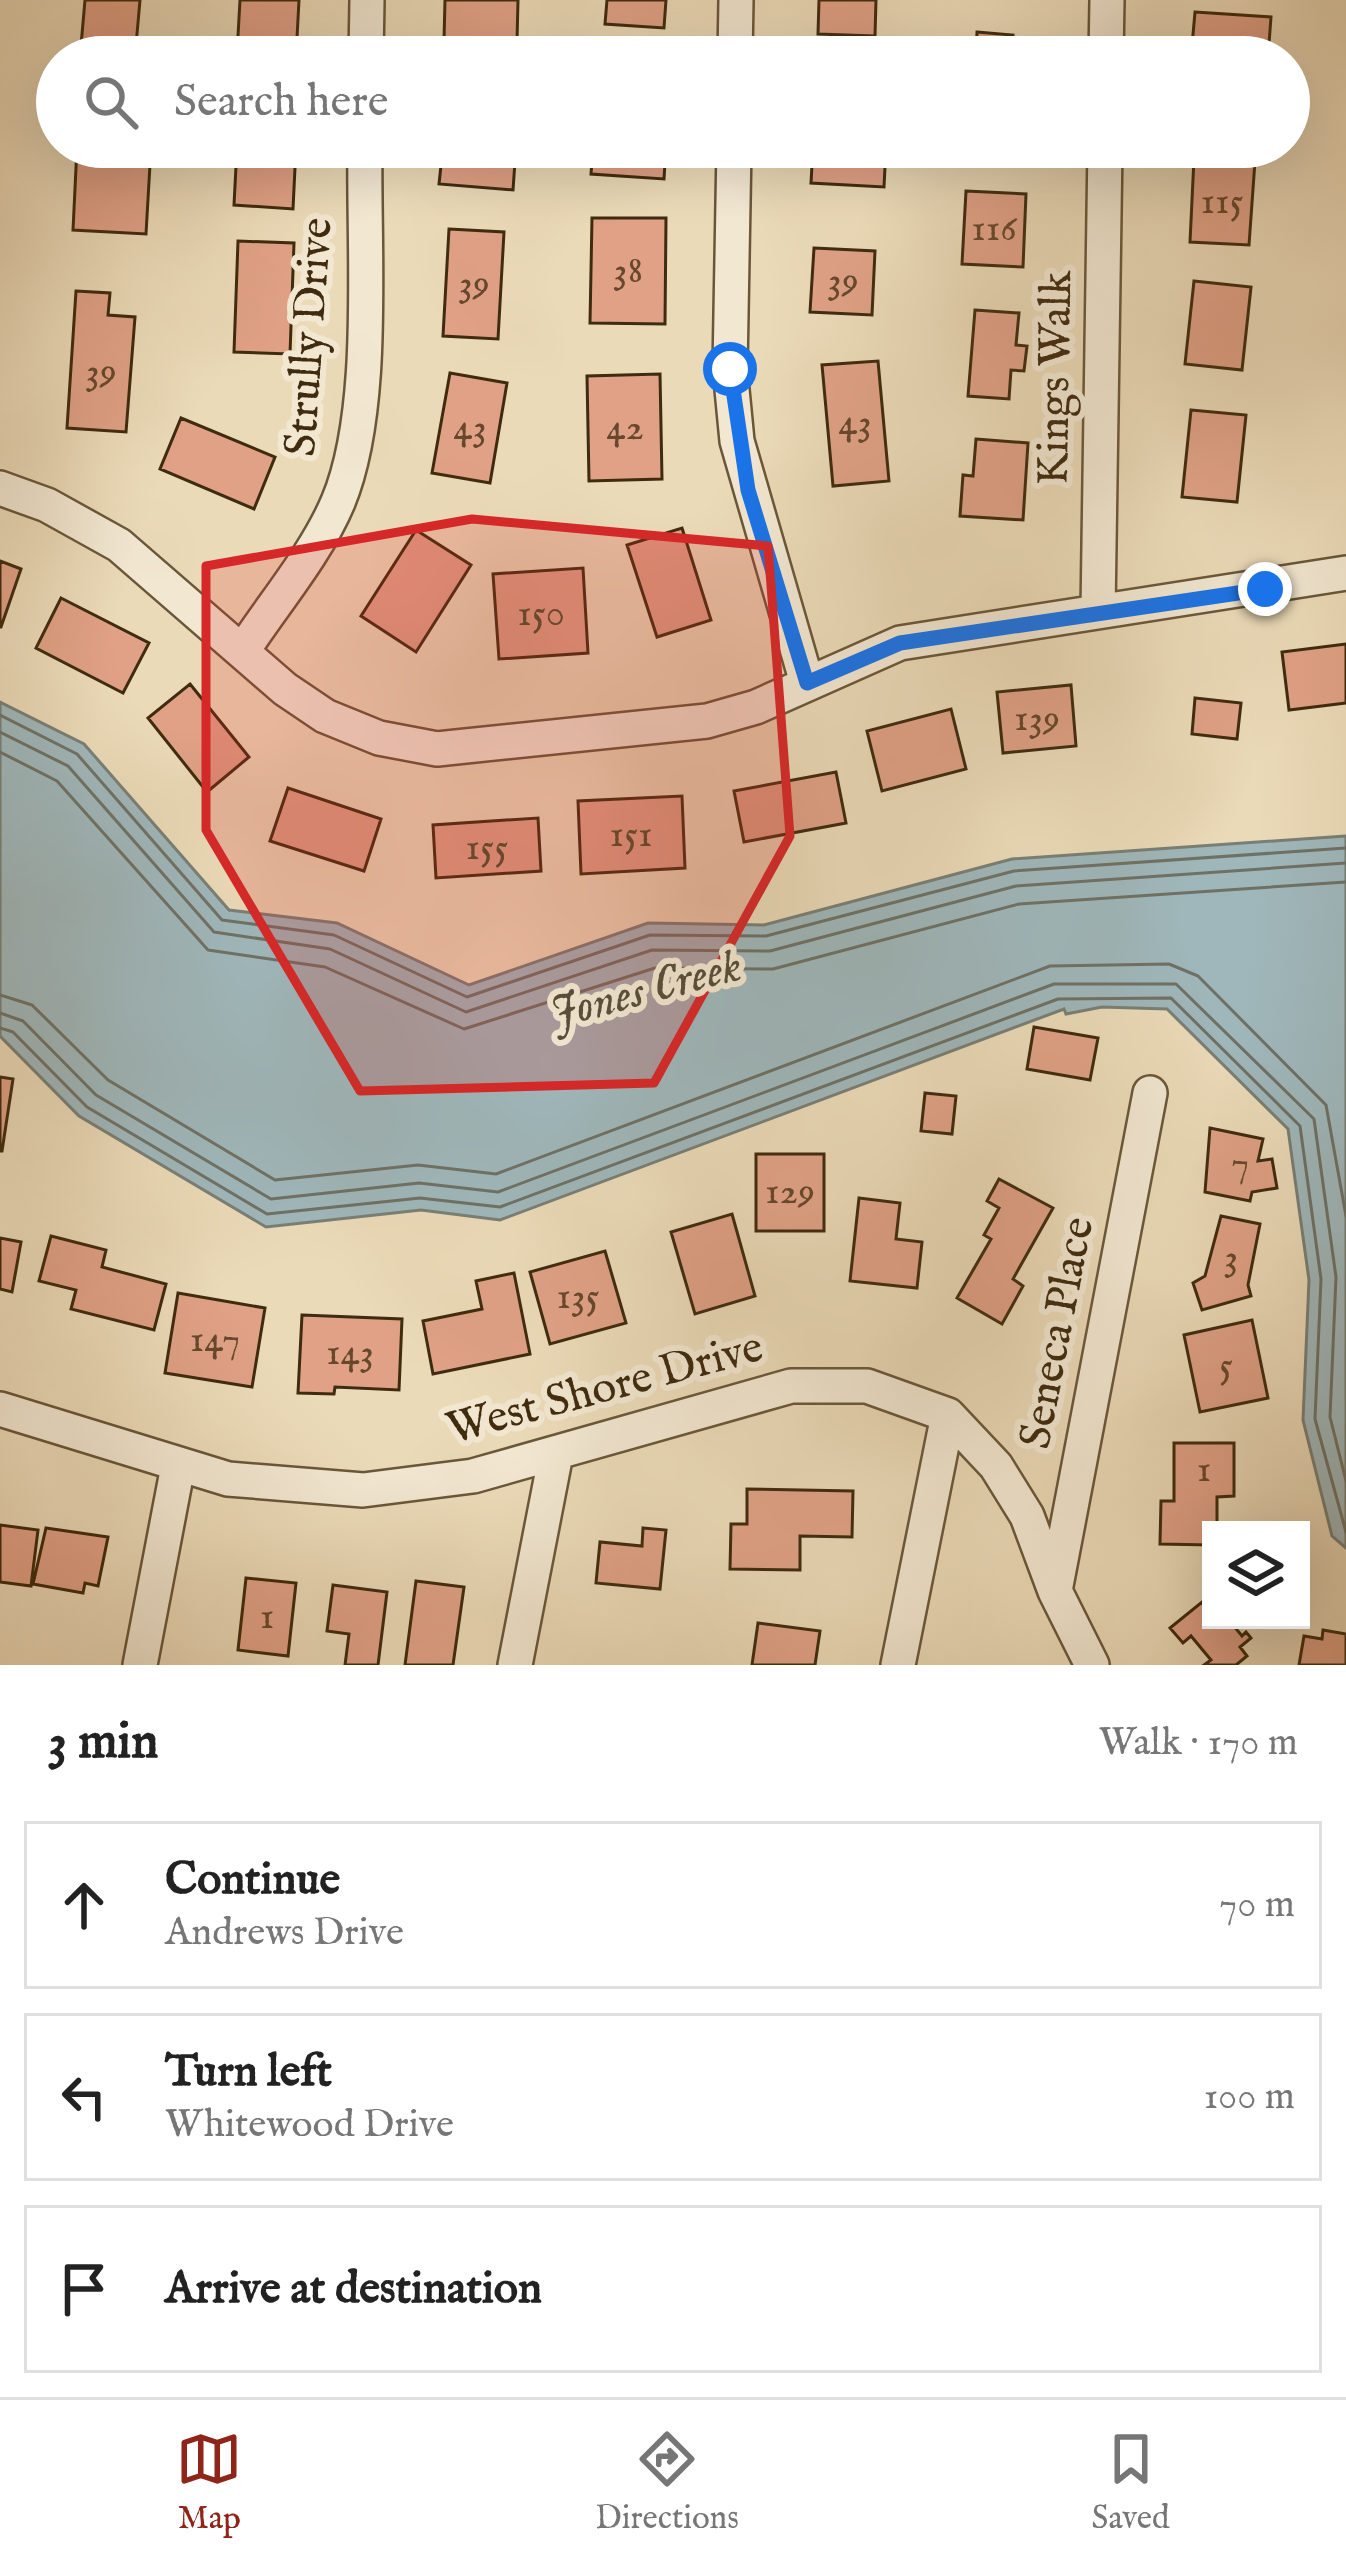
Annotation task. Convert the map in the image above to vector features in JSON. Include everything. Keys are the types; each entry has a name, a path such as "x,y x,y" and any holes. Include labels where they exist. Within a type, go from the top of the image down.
{"street":[{"path":"366,36 367,0"},
{"path":"735,36 736,0"},
{"path":"1106,36 1107,0"},
{"name":"Strully Drive","path":"244,650 336,506 352,460 361,378 365,168"},
{"path":"734,168 730,369 737,441 807,683"},
{"name":"Kings Walk","path":"1098,611 1105,168"},
{"path":"0,488 47,505 119,545 285,689 325,716 379,738 437,749 707,721 756,707 900,643 1346,573"},
{"name":"Seneca Place","path":"1055,1591 1150,1093"},
{"name":"West Shore Drive","path":"0,1409 228,1479 363,1490 473,1475 791,1386 868,1386 948,1415 1007,1483 1027,1516 1055,1591 1092,1665"},
{"path":"898,1665 948,1415"},
{"path":"515,1665 556,1454"},
{"path":"140,1665 178,1466"}],"highlighted area":[{"path":"472,519 768,546 790,836 654,1083 360,1091 206,830 206,566"}],"water":[{"name":"Jones Creek","path":"0,702 84,744 229,910 337,923 469,985 648,923 764,925 1012,859 1346,836 1346,1548 1332,1536 1303,1420 1309,1280 1288,1129 1167,1009 1102,1007 1066,1014 1064,1009 500,1220 421,1210 266,1227 79,1116 0,1036"}],"building":[{"path":"85,0 140,0 137,36 82,36"},
{"path":"240,0 299,0 297,36 238,36"},
{"path":"445,0 518,0 517,36 444,36"},
{"path":"607,0 666,0 664,28 605,24"},
{"path":"819,0 876,0 875,36 818,34"},
{"path":"1195,12 1271,17 1270,36 1193,36"},
{"path":"977,32 1013,35 1013,36 977,36"},
{"path":"76,168 150,168 146,234 73,230"},
{"path":"236,168 295,168 293,209 234,205"},
{"path":"441,168 515,168 513,190 439,184"},
{"path":"591,168 665,168 664,179 591,174"},
{"path":"812,168 885,168 884,187 811,183"},
{"path":"1194,168 1254,168 1249,245 1190,242"},
{"path":"966,191 1026,194 1023,267 962,264"},
{"path":"592,218 666,218 665,324 590,323"},
{"path":"449,229 504,232 498,339 443,336"},
{"path":"238,241 294,243 290,354 234,352"},
{"path":"814,248 875,251 872,315 810,312"},
{"path":"1194,281 1251,287 1242,370 1185,364"},
{"path":"76,291 110,293 108,315 135,317 126,432 67,428"},
{"path":"975,310 1019,313 1016,345 1027,346 1024,371 1011,370 1009,399 968,396"},
{"path":"878,361 889,481 833,486 822,365"},
{"path":"450,373 507,383 490,483 432,473"},
{"path":"660,374 662,479 589,481 587,376"},
{"path":"1191,410 1246,415 1237,502 1182,497"},
{"path":"181,418 275,457 254,509 160,469"},
{"path":"976,439 1028,443 1023,520 960,516 963,475 973,476"},
{"path":"682,528 711,620 657,637 627,545"},
{"path":"416,530 471,565 416,652 361,616"},
{"path":"0,561 21,569 1,627 0,627"},
{"path":"583,568 588,653 499,659 493,574"},
{"path":"61,598 149,643 123,693 36,648"},
{"path":"1346,644 1346,703 1289,710 1282,652"},
{"path":"190,684 249,757 207,792 148,718"},
{"path":"1071,685 1076,746 1003,753 997,692"},
{"path":"1195,698 1241,703 1237,739 1192,734"},
{"path":"951,709 966,769 882,791 867,731"},
{"path":"836,772 846,823 744,842 734,791"},
{"path":"288,788 381,819 364,871 270,841"},
{"path":"682,796 685,868 581,874 578,801"},
{"path":"538,818 541,871 436,878 433,825"},
{"path":"1034,1027 1098,1038 1090,1080 1027,1069"},
{"path":"0,1077 13,1079 2,1151 0,1151"},
{"path":"925,1093 956,1096 952,1134 921,1131"},
{"path":"1210,1128 1263,1139 1258,1161 1272,1159 1277,1188 1252,1192 1250,1201 1205,1192"},
{"path":"756,1154 824,1154 824,1231 756,1231"},
{"path":"999,1179 1053,1208 1013,1279 1023,1286 1002,1324 957,1298 991,1239 984,1235 999,1208 987,1201"},
{"path":"859,1198 900,1203 896,1239 922,1242 917,1288 850,1281"},
{"path":"732,1214 755,1296 695,1314 671,1232"},
{"path":"1221,1216 1260,1224 1248,1285 1251,1296 1202,1310 1193,1283 1205,1276"},
{"path":"51,1236 106,1250 102,1267 166,1284 154,1330 71,1309 76,1290 39,1281"},
{"path":"0,1238 21,1242 12,1292 0,1289"},
{"path":"605,1251 626,1323 550,1344 530,1272"},
{"path":"514,1273 530,1354 433,1374 423,1321 482,1309 476,1281"},
{"path":"178,1293 265,1308 252,1387 165,1373"},
{"path":"302,1315 402,1319 399,1390 335,1387 334,1394 298,1393"},
{"path":"1252,1320 1268,1398 1200,1412 1184,1335"},
{"path":"1174,1443 1234,1443 1234,1496 1217,1497 1217,1521 1202,1521 1202,1545 1160,1544 1161,1501 1174,1501"},
{"path":"747,1489 853,1491 852,1537 800,1536 800,1570 730,1569 731,1524 747,1524"},
{"path":"0,1525 38,1530 31,1586 0,1582"},
{"path":"46,1528 108,1537 98,1586 85,1583 83,1593 33,1584"},
{"path":"643,1528 666,1530 660,1589 596,1583 600,1542 642,1546"},
{"path":"246,1578 296,1583 288,1656 238,1650"},
{"path":"416,1581 464,1587 453,1665 405,1665"},
{"path":"333,1585 387,1592 378,1665 345,1665 349,1634 327,1631"},
{"path":"1202,1602 1202,1629 1236,1629 1242,1636 1246,1632 1251,1638 1240,1647 1247,1656 1236,1665 1204,1665 1211,1660 1191,1636 1183,1643 1170,1628"},
{"path":"758,1623 820,1631 815,1665 752,1665"},
{"path":"1323,1630 1346,1634 1346,1665 1299,1665 1304,1636 1322,1639"}],"route":[{"path":"730,369 737,441 748,490 807,683 900,643 1265,589"}]}
